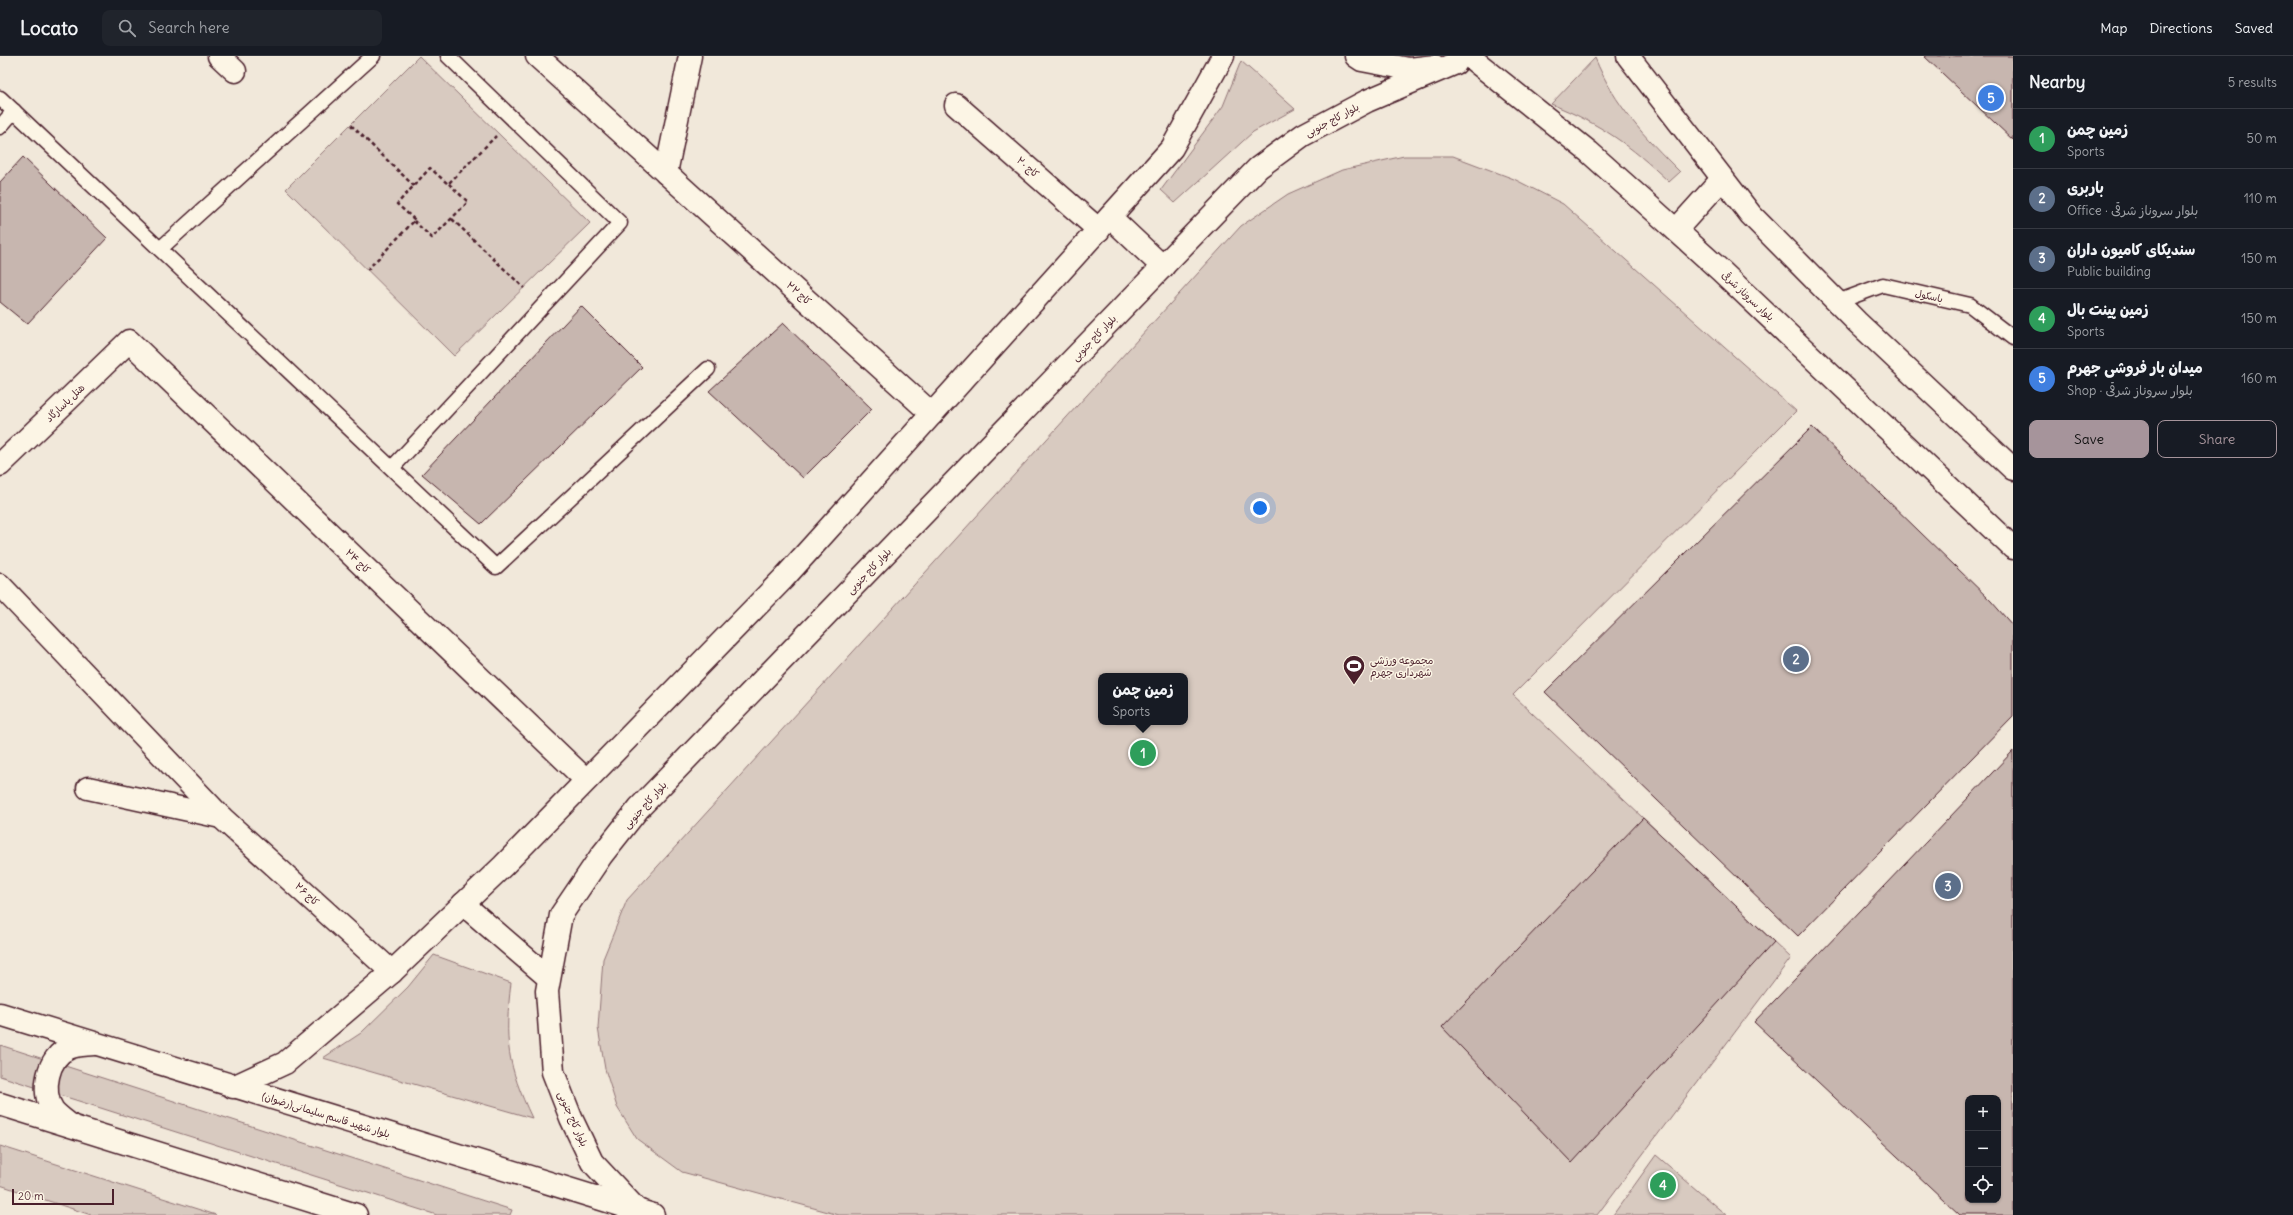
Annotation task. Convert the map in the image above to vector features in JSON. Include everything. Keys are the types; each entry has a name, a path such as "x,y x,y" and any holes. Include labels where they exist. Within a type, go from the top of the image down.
{"main road":[{"path":"219,56 235,71"},
{"name":"کاج ۲۲","path":"537,56 932,414"},
{"path":"666,173 690,56"},
{"path":"233,1087 285,1063 392,972 463,904 783,579 1172,148 1223,56"},
{"path":"1356,56 1362,60 1409,69 1468,59"},
{"path":"1628,56 1751,215 1837,302 2013,469"},
{"name":"بلوار سروناز شرقی","path":"1468,59 1589,152 1676,230 2013,548"},
{"name":"بلوار کاج جنوبی","path":"645,1213 592,1162 553,1072 547,991 561,915 601,856 639,808 1258,168 1303,135 1367,101 1468,59"},
{"name":"کاج ۲۰","path":"956,105 1104,223 1163,267"},
{"path":"1676,230 1722,179"},
{"name":"هتل پاسارگاد","path":"0,465 129,341"},
{"name":"کاج ۲۴","path":"129,341 586,780"},
{"name":"کاج ۲۶","path":"0,585 221,817 392,972"},
{"path":"88,788 221,817"},
{"path":"463,904 549,978"},
{"name":"بلوار شهید قاسم سلیمانی(رضوان)","path":"0,1014 645,1213"},
{"path":"69,1124 52,1109 48,1094 47,1078 54,1058 68,1048 96,1043"},
{"path":"0,1104 69,1124 356,1215"}],"lane":[{"path":"160,249 373,56"},
{"path":"392,468 620,223 448,56"},
{"path":"0,98 496,567 708,369"},
{"path":"0,127 14,111"},
{"name":"باسکول","path":"1837,302 1883,286 1970,305 2013,338"}],"path":[{"path":"351,125 414,186"},
{"path":"448,183 498,134"},
{"path":"430,168 468,202 432,238 397,204 414,186 430,168"},
{"path":"452,219 524,288"},
{"path":"367,270 414,221"}],"shaded area":[{"path":"419,56 590,223 454,356 286,189"},
{"path":"1595,58 1621,106 1654,146 1680,172 1669,182 1628,146 1585,119 1551,104"},
{"path":"1241,61 1295,109 1253,132 1175,203 1161,190 1223,106"},
{"name":"مجموعه ورزشی شهرداری جهرم","path":"1404,156 1453,156 1514,179 1563,204 1796,411 1513,695 1791,958 1597,1215 839,1215 682,1172 637,1139 617,1107 605,1069 598,1028 603,959 627,900 1241,226 1288,194 1342,170"},
{"path":"434,955 511,983 508,1021 510,1052 517,1083 532,1118 323,1058 361,1033 408,987"},
{"path":"0,1045 512,1210 510,1215 437,1215 0,1076"},
{"path":"0,1146 216,1215 91,1215 0,1185"},
{"path":"1656,1155 1726,1215 1613,1215"}],"building":[{"path":"1924,56 2013,56 2013,140"},
{"path":"23,157 107,238 27,324 0,302 0,182"},
{"path":"581,306 642,367 481,524 422,474"},
{"path":"783,323 872,409 803,478 709,391"},
{"path":"1812,427 1991,601 2013,626 2013,716 1798,936 1545,692"},
{"path":"2013,751 2013,1215 1960,1215 1754,1022"},
{"path":"1643,818 1774,942 1572,1163 1442,1027"}],"place":[{"name":"میدان بار فروشی جهرم","path":"1991,98"},
{"name":"باربری","path":"1796,659"},
{"name":"مجموعه ورزشی شهرداری جهرم","path":"1354,686"},
{"name":"زمین چمن","path":"1143,753"},
{"name":"سندیکای کامیون داران","path":"1948,886"},
{"name":"زمین پینت بال","path":"1663,1185"}]}
